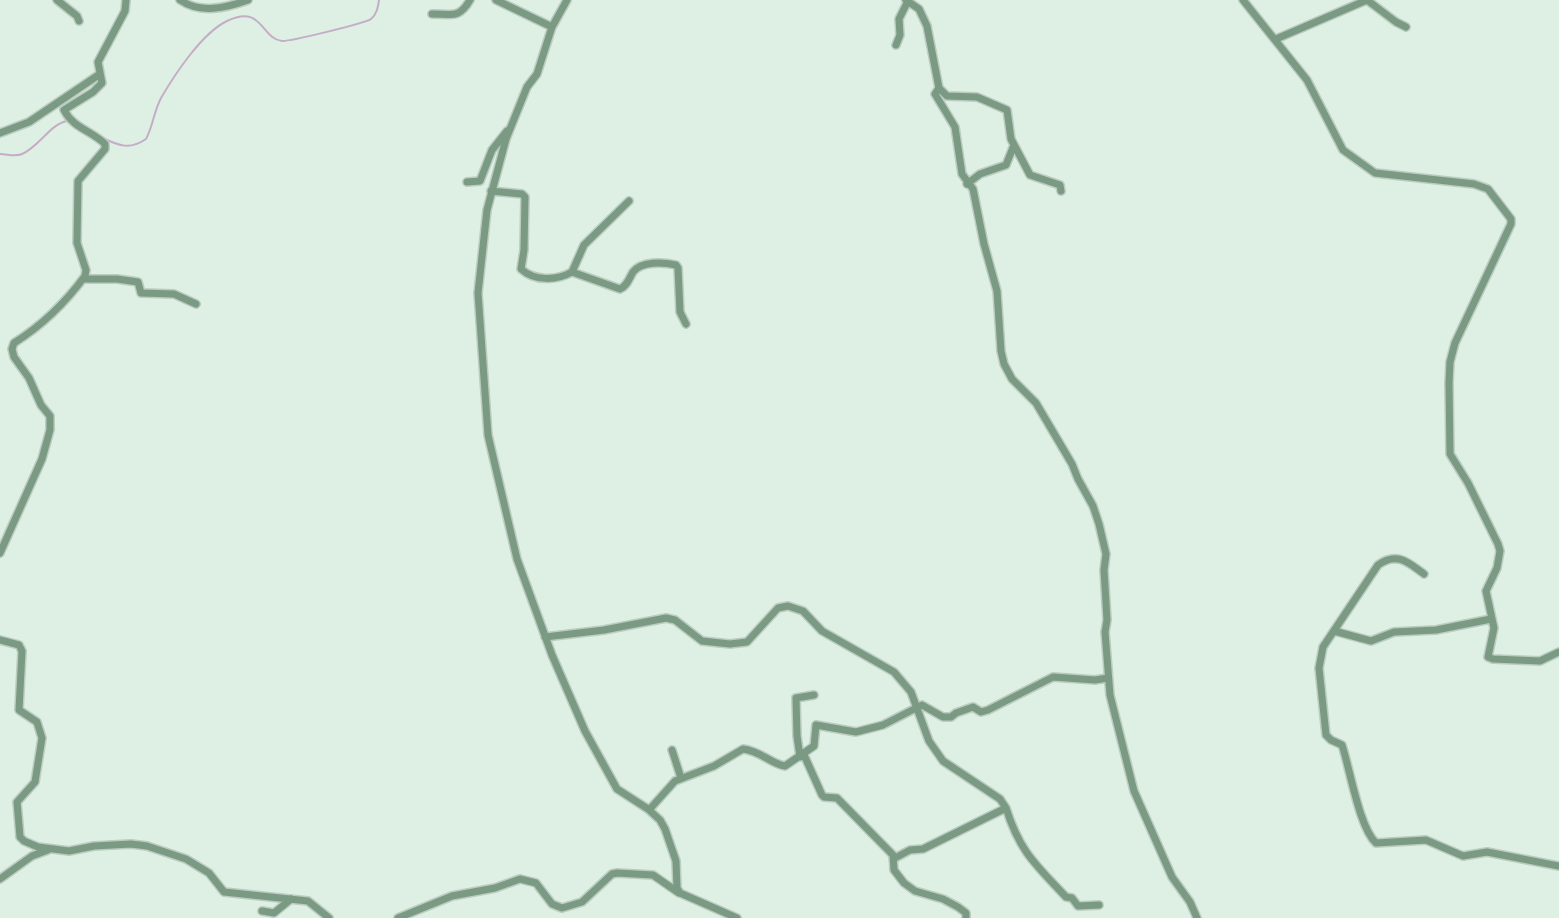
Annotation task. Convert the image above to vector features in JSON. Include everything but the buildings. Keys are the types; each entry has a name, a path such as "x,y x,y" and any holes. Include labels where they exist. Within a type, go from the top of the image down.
{"street":[{"path":"57,0 77,16 79,21"},
{"path":"0,553 42,459 50,430 50,416 41,405 12,349 14,343 29,334 50,315 83,279 86,270 77,243 78,181 104,152 105,144 75,124 65,113 66,107 102,83 98,62 125,11 126,0"},
{"path":"180,0 201,9 248,0"},
{"path":"432,14 459,13 465,10 470,0"},
{"path":"496,0 552,27"},
{"path":"567,0 552,27 537,74 527,88 511,128 487,210 478,293 488,435 517,559 545,637 585,731 617,789 660,820 670,838 680,893"},
{"path":"1244,0 1307,80 1348,155 1375,173 1474,184 1488,189 1511,219 1455,342 1449,383 1450,454 1500,551 1497,568 1486,591 1494,628 1489,658 1540,661 1559,652"},
{"path":"1276,39 1367,0 1406,27"},
{"path":"895,45 900,35 899,19 907,1 919,9 927,26 939,88 947,96 977,97 1005,108 1014,145 1030,175 1059,186 1061,191"},
{"path":"0,134 29,122 100,74"},
{"path":"939,88 935,94 955,127 962,174 973,189 997,291 1004,364 1012,379 1036,403 1072,464 1099,524 1105,554 1105,632 1110,695 1134,791 1172,877 1190,902 1197,918"},
{"path":"467,182 480,181 492,150 511,128"},
{"path":"967,184 980,174 1006,165 1014,145"},
{"path":"491,191 522,194 525,197 522,271 549,279 572,272 620,289 625,287 636,268 641,265 676,265 680,312 686,324"},
{"path":"572,272 584,245 629,201"},
{"path":"83,279 131,281 139,283 141,293 174,294 196,304"},
{"path":"1424,574 1402,558 1385,560 1376,568 1334,631 1319,660 1326,732 1329,739 1342,745 1352,785 1373,840 1383,844 1426,840 1463,856 1487,852 1559,866"},
{"path":"545,637 604,631 666,618 675,620 702,641 730,644 747,642 778,608 796,608 803,611 822,631 894,672 911,692 929,741 943,761 1000,799 1025,853 1066,897 1072,898 1079,906 1099,905"},
{"path":"1334,631 1371,641 1392,632 1436,630 1492,619"},
{"path":"0,640 19,645 22,650 19,709 37,722 42,738 35,782 17,802 18,832 24,841 48,849 69,851 94,846 147,846 186,859 209,873 225,892 307,901 329,918"},
{"path":"649,810 670,785 714,766 743,749 760,753 782,766 802,756 814,746 816,725 856,732 883,724 926,705 943,717 951,718 956,713 973,707 981,712 988,710 1052,677 1095,680 1108,678"},
{"path":"814,695 796,698 797,736 802,756 824,797 837,798 895,858 894,870 904,883 915,891 958,907 966,913 966,918"},
{"path":"672,751 681,778"},
{"path":"895,858 910,850 923,849 1006,808"},
{"path":"0,879 32,856 48,849"},
{"path":"398,918 452,896 495,888 520,879 536,883 552,904 562,908 582,902 612,874 617,873 653,876 680,893 737,918"},
{"path":"262,911 274,913 290,899"}],"waterway":[{"path":"103,138 124,146 135,145 146,139 161,98 181,66 208,35 227,21 248,17 254,19 275,39 287,41 371,19 376,13 379,0"},
{"path":"0,154 22,154 55,126 67,121"}]}
